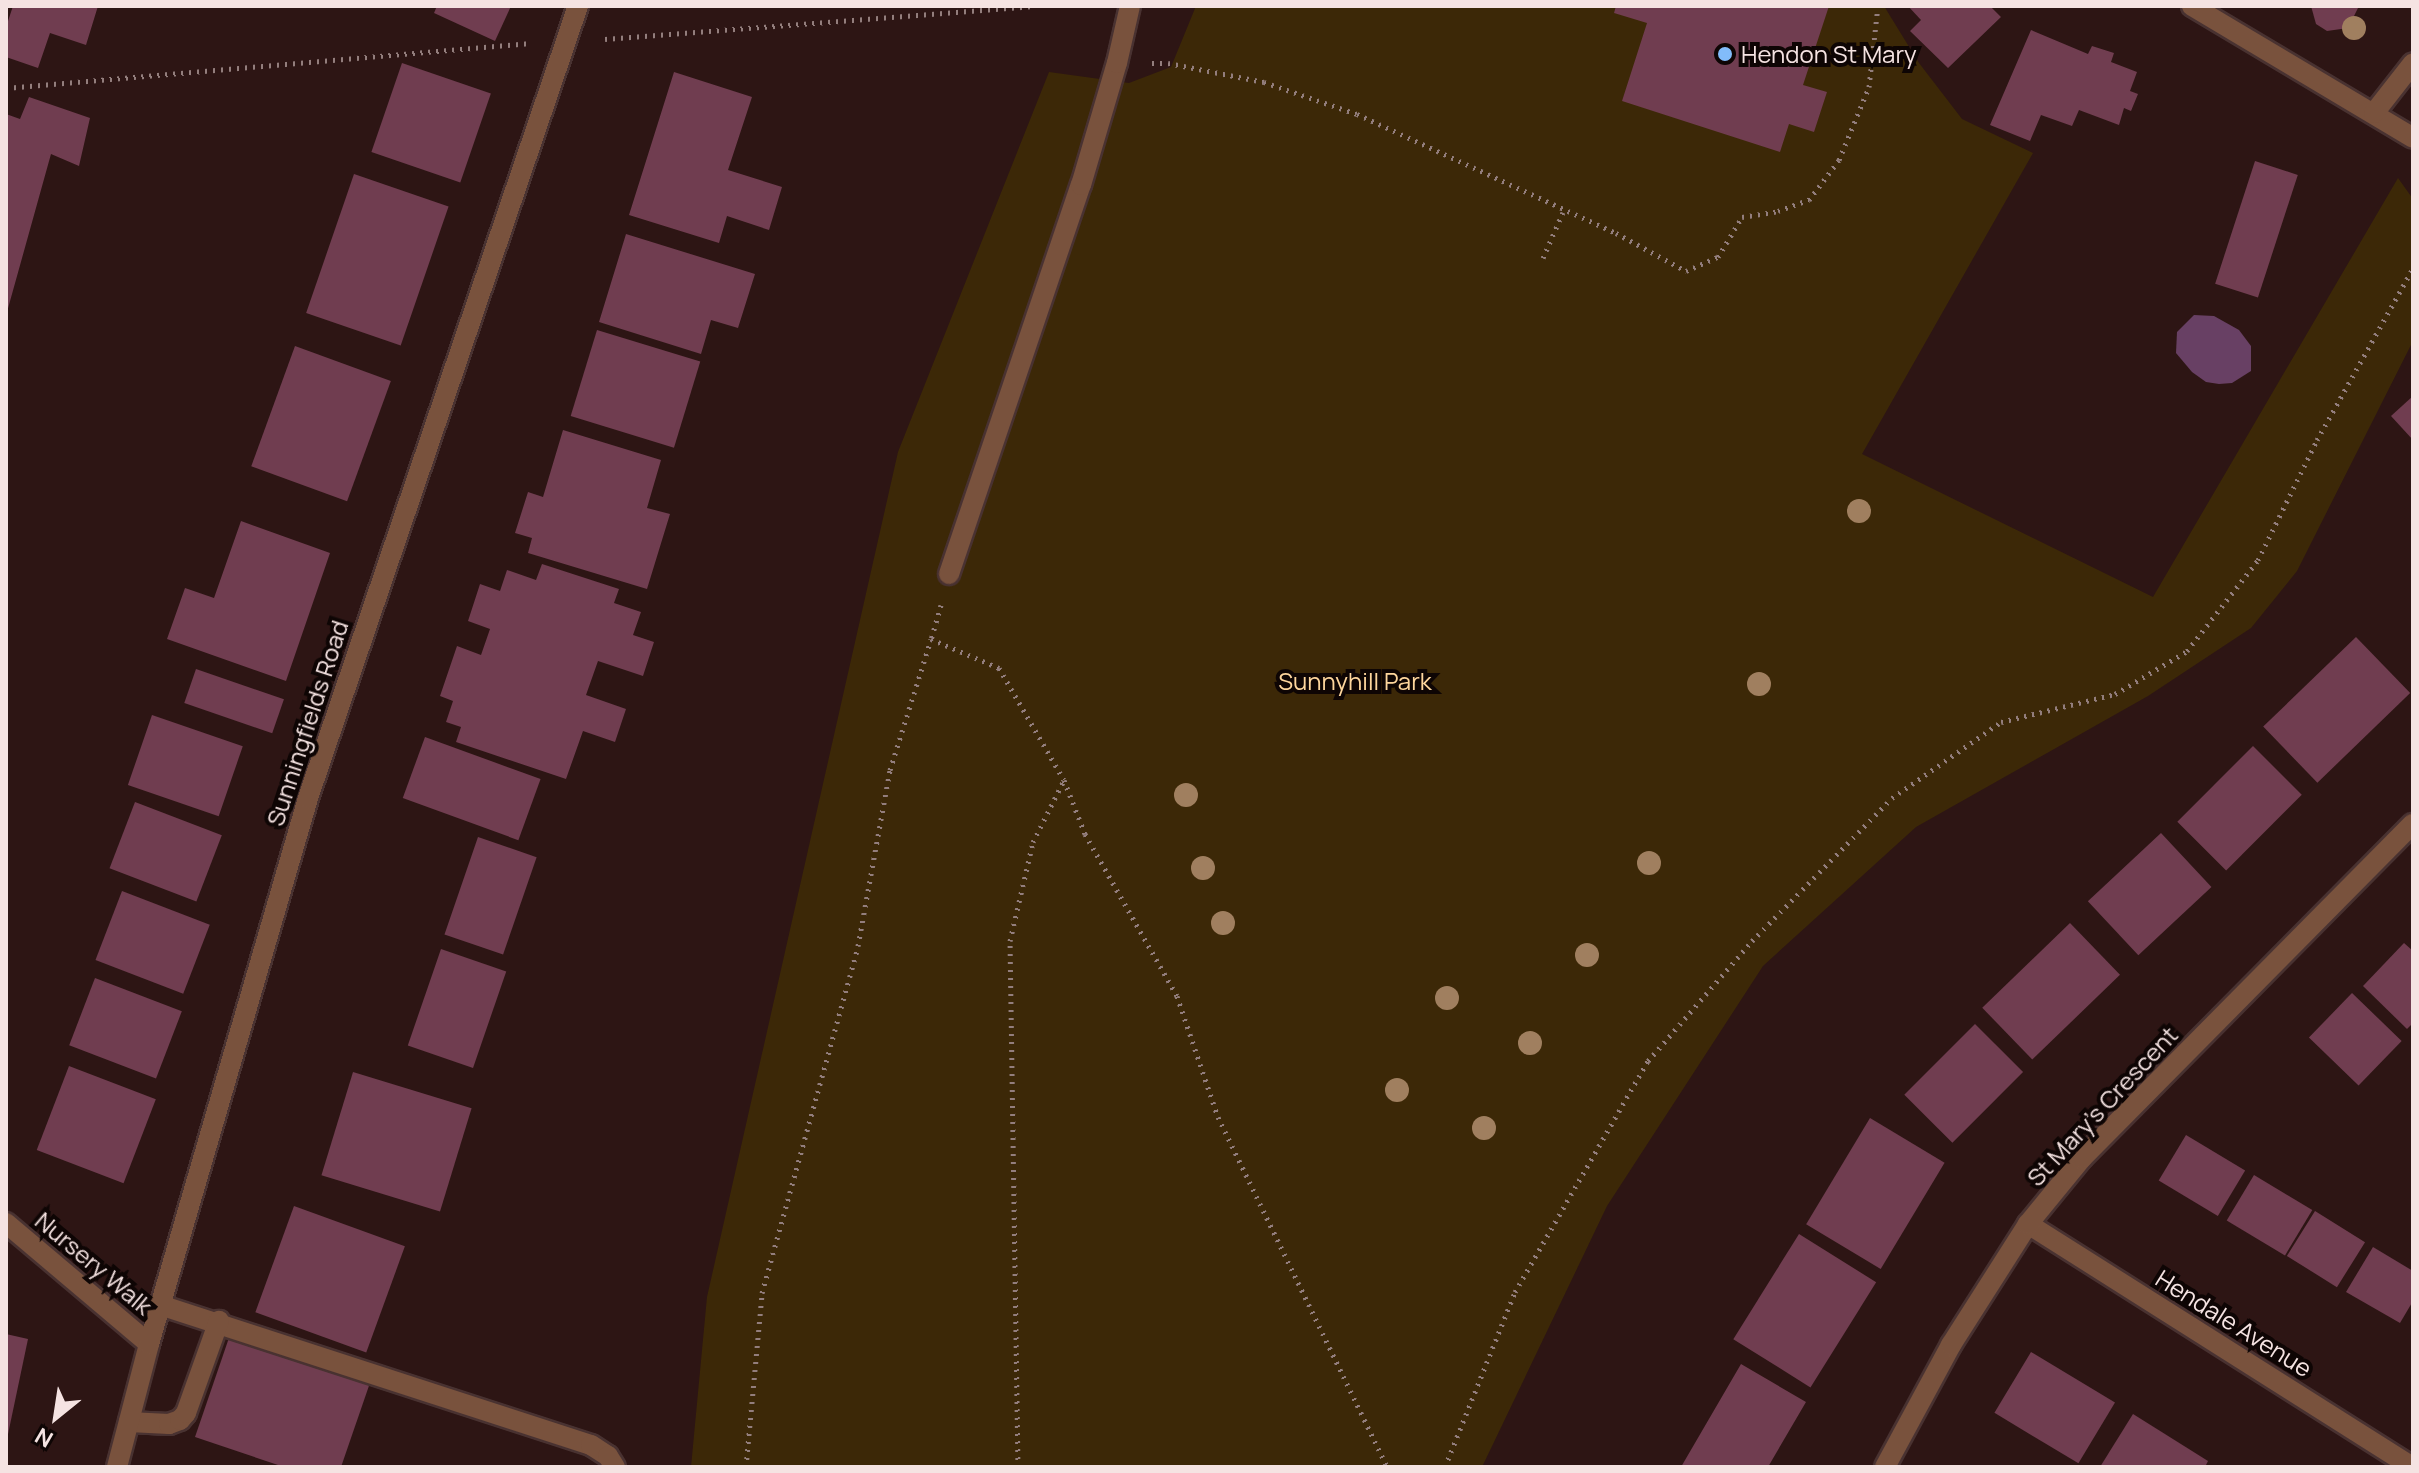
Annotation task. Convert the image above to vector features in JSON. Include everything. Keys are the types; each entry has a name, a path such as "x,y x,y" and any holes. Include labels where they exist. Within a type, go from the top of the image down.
{"street":[{"name":"Sunningfields Road","path":"117,1467 160,1305 308,798 578,6"},
{"path":"949,574 1081,185 1117,63 1130,6"},
{"path":"2192,6 2413,138"},
{"path":"2374,113 2413,63"},
{"name":"St Mary's Crescent","path":"1885,1467 1951,1345 2028,1224 2082,1158 2413,824"},
{"name":"Nursery Walk","path":"6,1223 149,1344"},
{"name":"Hendale Avenue","path":"2028,1224 2412,1467"},
{"path":"160,1305 219,1321 591,1445 608,1456 615,1467"},
{"path":"129,1422 169,1424 180,1420 186,1413 219,1321"}],"path":[{"path":"6,88 567,39 616,39 1034,6"},
{"path":"1117,63 1168,63 1264,82 1357,114 1461,160 1563,212 1616,233 1686,271 1718,257 1742,217 1778,211 1809,200 1839,160 1869,87 1878,6"},
{"path":"1543,258 1563,212"},
{"path":"1445,1467 1515,1292 1648,1061 1752,941 1892,798 2001,722 2115,694 2187,651 2258,560 2317,440 2413,268"},
{"path":"746,1467 762,1293 858,946 890,770 949,574"},
{"path":"931,639 999,668 1064,780 1085,834 1177,996 1218,1117 1387,1467"},
{"path":"1018,1467 1010,941 1033,842 1064,780"}],"green space":[{"name":"Sunnyhill Park","path":"1196,6 1884,6 1919,63 1962,119 2033,153 1862,454 2153,597 2398,178 2413,199 2413,341 2297,571 2251,628 2148,696 1916,827 1763,966 1607,1206 1482,1467 691,1467 707,1297 898,452 1049,72 1129,83 1171,67"}],"shaded area":[{"path":"2194,315 2214,316 2239,330 2251,346 2251,371 2232,383 2219,384 2206,382 2192,372 2176,353 2177,332"}],"building":[{"path":"13,6 98,6 86,45 50,33 38,68 6,57 6,27"},
{"path":"437,6 511,6 495,41 434,13"},
{"name":"Hendon St Mary","path":"1616,6 1829,6 1803,85 1827,92 1814,132 1789,124 1780,152 1622,101 1647,23 1614,13"},
{"path":"1908,6 1990,6 2001,17 1948,68 1910,31 1921,20"},
{"path":"2311,6 2359,6 2348,28 2327,31 2316,24"},
{"path":"2031,30 2088,54 2092,46 2114,53 2111,62 2137,72 2130,91 2138,94 2131,111 2124,108 2119,125 2079,110 2072,126 2041,115 2030,141 1990,125"},
{"path":"402,63 491,94 460,182 371,152"},
{"path":"674,72 752,97 728,170 782,187 769,230 727,216 719,243 629,215"},
{"path":"29,97 90,118 79,166 51,154 7,312 6,114 20,119"},
{"path":"2255,161 2298,175 2258,298 2215,284"},
{"path":"354,174 449,207 401,346 306,313"},
{"path":"626,234 755,274 738,328 711,320 701,354 599,322"},
{"path":"597,330 700,362 674,448 571,416"},
{"path":"295,346 391,381 347,501 251,466"},
{"path":"2413,396 2413,440 2391,416"},
{"path":"563,430 661,460 647,508 670,514 647,589 528,553 532,538 515,533 528,492 543,497"},
{"path":"241,521 330,553 286,681 167,639 185,588 214,598"},
{"path":"542,564 619,589 614,603 641,612 633,635 654,642 643,676 598,661 586,695 626,709 615,742 583,731 566,779 456,742 461,727 446,722 453,701 440,696 457,646 481,655 490,629 468,621 480,584 500,591 507,570 536,580"},
{"path":"2356,637 2410,693 2317,783 2263,727"},
{"path":"196,669 284,699 272,733 184,703"},
{"path":"152,715 243,746 219,816 128,785"},
{"path":"425,737 541,779 518,840 403,798"},
{"path":"2253,746 2302,795 2226,870 2177,822"},
{"path":"135,802 222,835 196,902 110,868"},
{"path":"2161,833 2211,887 2138,955 2088,901"},
{"path":"478,837 537,857 503,955 444,934"},
{"path":"122,891 210,925 183,994 95,960"},
{"path":"2070,923 2120,975 2032,1060 1982,1008"},
{"path":"2404,943 2413,951 2413,1023 2407,1029 2363,986"},
{"path":"441,949 506,971 473,1068 408,1045"},
{"path":"95,978 182,1011 156,1079 69,1045"},
{"path":"2352,993 2402,1041 2359,1086 2309,1038"},
{"path":"1975,1024 2023,1072 1952,1143 1904,1095"},
{"path":"69,1066 156,1099 124,1183 37,1150"},
{"path":"353,1072 472,1108 440,1212 321,1175"},
{"path":"1870,1118 1945,1163 1881,1269 1806,1224"},
{"path":"2186,1135 2245,1171 2218,1216 2159,1180"},
{"path":"2254,1175 2312,1210 2285,1255 2227,1220"},
{"path":"294,1206 405,1246 366,1353 255,1312"},
{"path":"2315,1211 2365,1242 2337,1287 2287,1256"},
{"path":"1799,1234 1876,1282 1810,1387 1733,1339"},
{"path":"2373,1247 2413,1271 2413,1301 2400,1323 2346,1292"},
{"path":"232,1329 372,1377 341,1467 284,1467 195,1437"},
{"path":"6,1334 28,1339 7,1439 6,1439"},
{"path":"2031,1352 2115,1402 2078,1463 1994,1413"},
{"path":"1741,1364 1806,1402 1768,1467 1681,1467"},
{"path":"2133,1414 2208,1461 2205,1467 2100,1467"}],"place":[{"name":"Hendon St Mary","path":"1725,54"}]}
